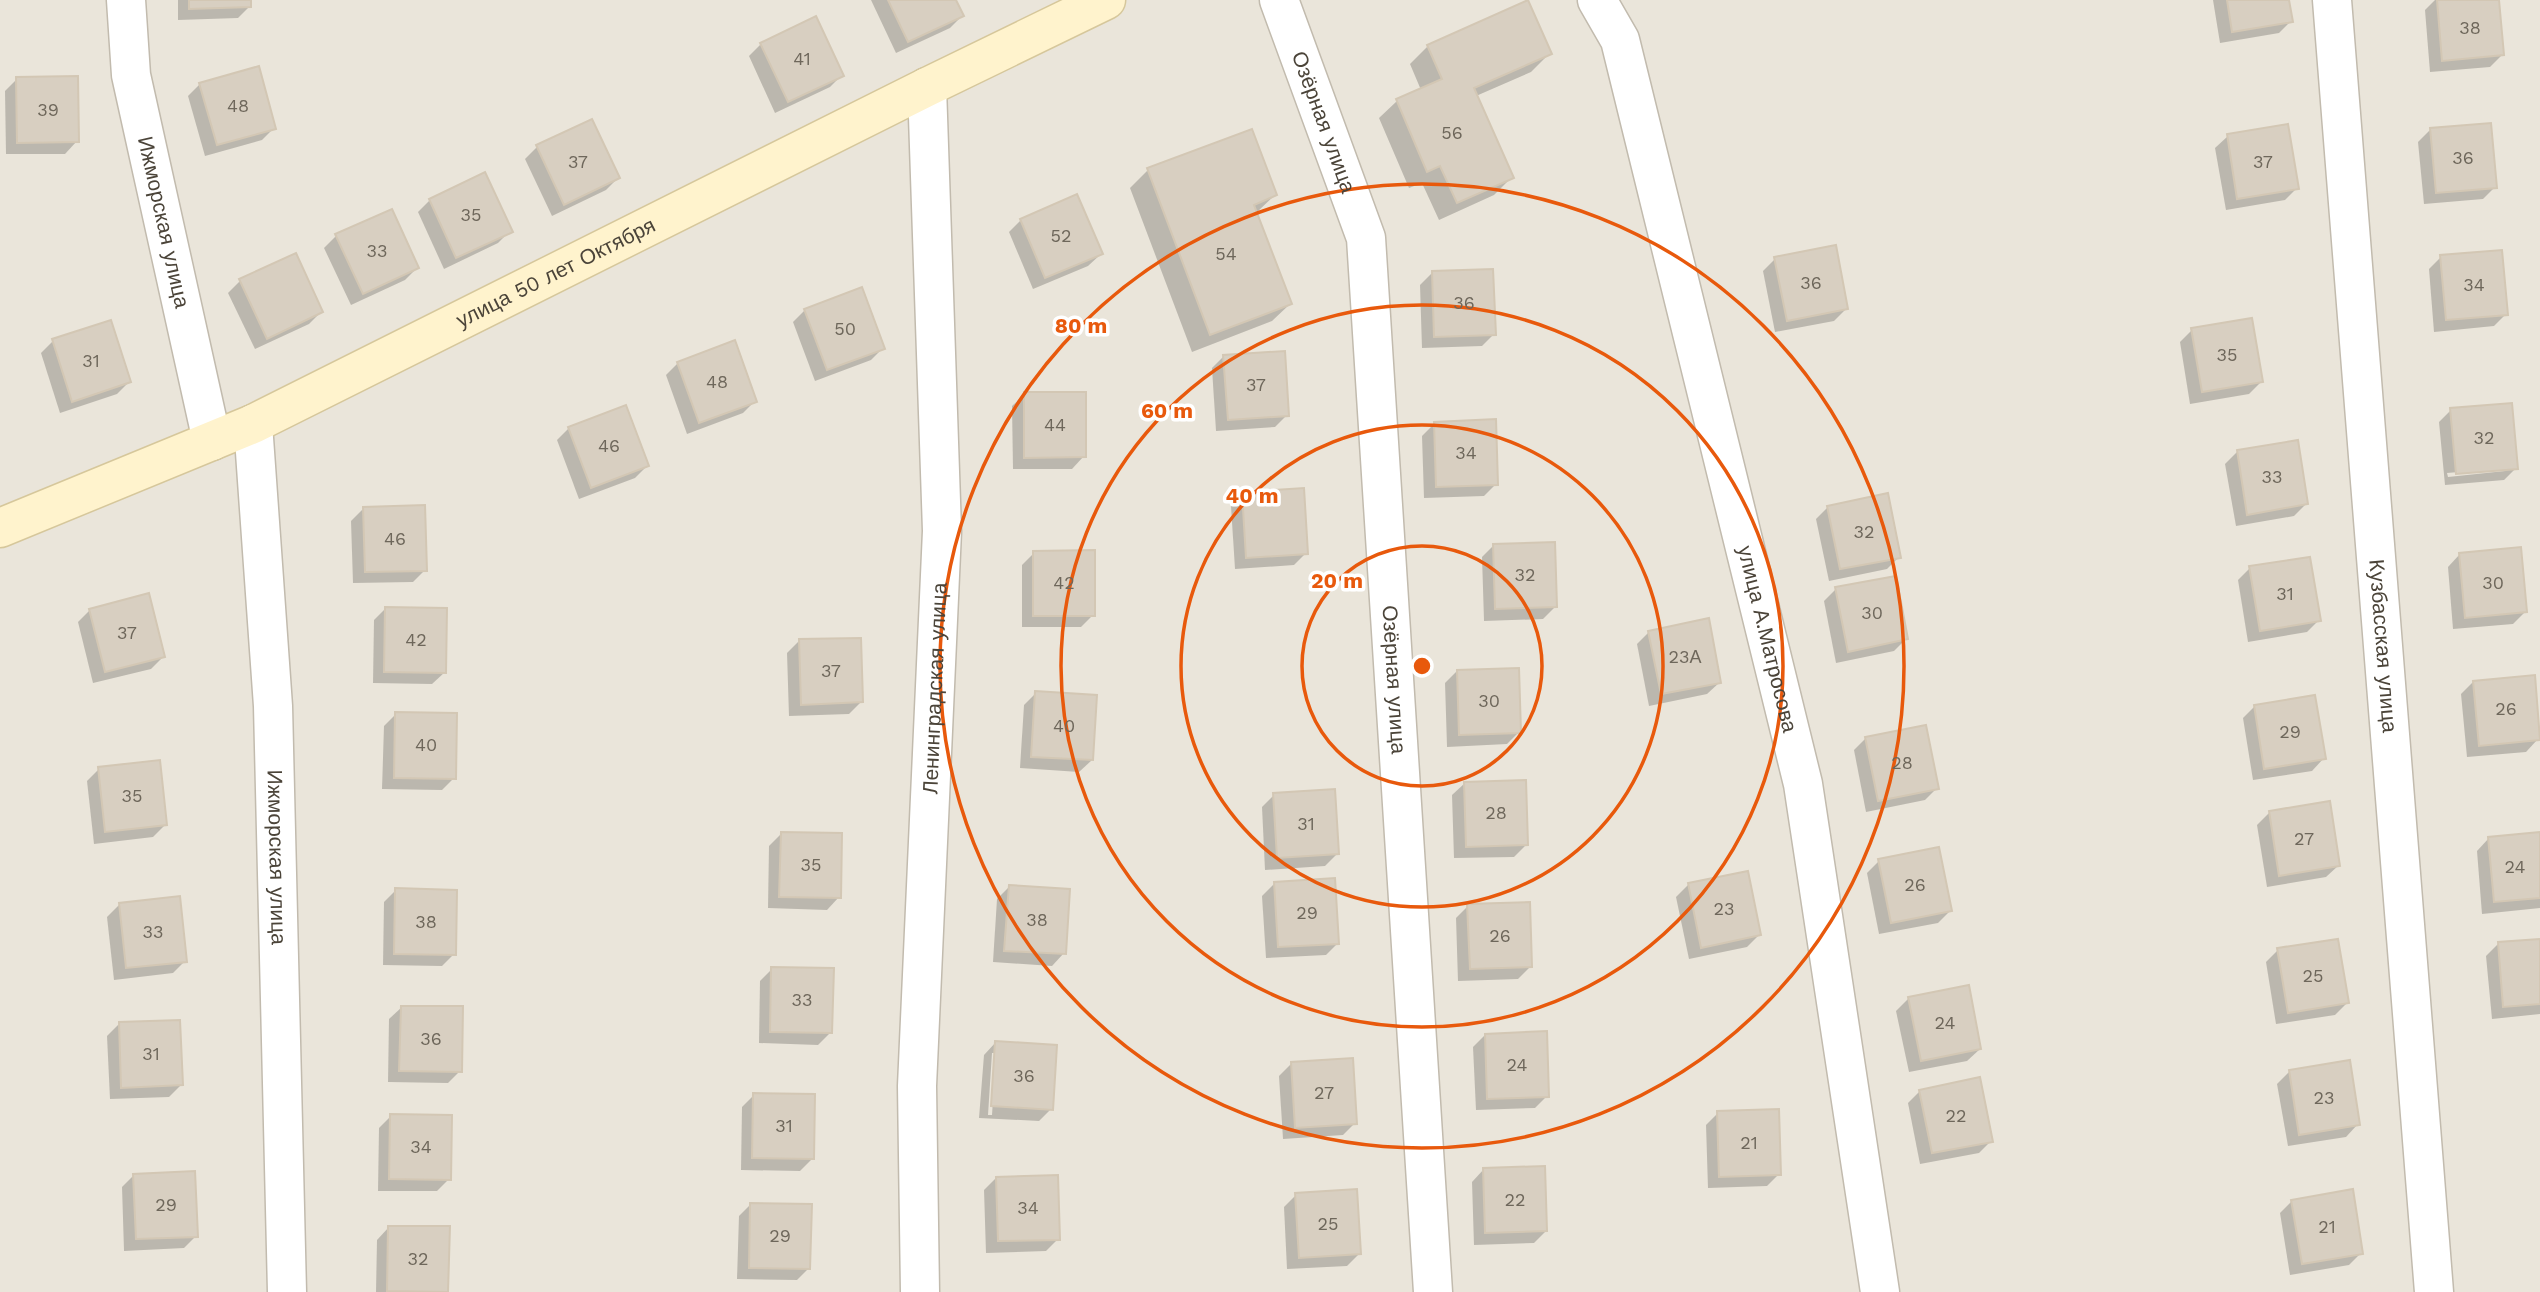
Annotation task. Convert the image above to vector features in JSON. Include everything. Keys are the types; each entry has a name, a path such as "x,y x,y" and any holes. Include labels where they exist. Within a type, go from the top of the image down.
{"main road":[{"name":"улица 50 лет Октября","path":"0,528 253,424 927,86 1106,0"}],"street":[{"name":"Ижморская улица","path":"126,0 131,75 212,442"},
{"name":"Озёрная улица","path":"1279,0 1366,238 1433,1292"},
{"name":"улица А.Матросова","path":"1597,0 1620,40 1803,784 1880,1292"},
{"name":"Кузбасская улица","path":"2332,0 2434,1292"},
{"name":"Ленинградская улица","path":"920,1292 917,1086 942,531 927,86"},
{"name":"Ижморская улица","path":"253,424 273,706 287,1292"}],"shaded area":[{"path":"0,0 2540,0 2540,1292 0,1292"}],"building":[{"path":"189,0 251,0 251,7 189,9"},
{"path":"888,0 956,0 964,16 908,42"},
{"path":"1528,0 1552,54 1474,88 1514,178 1457,203 1440,166 1427,172 1396,99 1442,79 1427,45"},
{"path":"2227,0 2289,0 2293,22 2232,32"},
{"path":"2437,0 2499,0 2504,55 2442,61"},
{"path":"816,16 844,76 788,102 760,43"},
{"path":"259,66 276,129 217,145 199,83"},
{"path":"78,76 79,142 17,143 16,77"},
{"path":"592,119 620,178 564,205 536,145"},
{"path":"2491,123 2497,188 2436,193 2430,128"},
{"path":"2288,124 2299,189 2237,199 2227,134"},
{"path":"1252,129 1277,195 1254,205 1292,304 1210,335 1147,168"},
{"path":"485,172 513,232 456,258 429,199"},
{"path":"1077,194 1103,254 1045,278 1020,219"},
{"path":"392,209 419,268 363,294 335,234"},
{"path":"1836,245 1848,309 1787,321 1774,257"},
{"path":"2502,250 2508,315 2446,320 2440,255"},
{"path":"296,253 323,312 267,339 239,279"},
{"path":"1493,269 1496,335 1434,337 1432,271"},
{"path":"862,287 885,349 827,370 804,309"},
{"path":"2252,318 2263,382 2202,392 2191,328"},
{"path":"111,320 131,382 72,402 52,339"},
{"path":"735,340 757,402 699,423 677,362"},
{"path":"1285,351 1289,416 1228,420 1223,355"},
{"path":"1024,392 1086,392 1086,457 1024,458"},
{"path":"2512,403 2518,469 2456,474 2450,408"},
{"path":"626,405 649,466 591,488 568,427"},
{"path":"1496,419 1498,485 1436,487 1434,422"},
{"path":"2298,440 2308,504 2247,515 2237,450"},
{"path":"1304,488 1308,554 1246,558 1242,492"},
{"path":"1888,493 1901,558 1840,569 1827,506"},
{"path":"425,505 427,571 365,572 363,507"},
{"path":"1555,542 1557,607 1495,609 1493,544"},
{"path":"2521,547 2527,612 2465,618 2459,553"},
{"path":"1095,550 1095,616 1033,616 1033,551"},
{"path":"2310,557 2321,621 2260,631 2249,566"},
{"path":"1896,576 1908,639 1848,652 1835,587"},
{"path":"149,593 165,657 105,672 89,609"},
{"path":"385,607 447,608 446,673 384,672"},
{"path":"1709,618 1721,683 1661,694 1648,631"},
{"path":"861,638 863,702 801,705 799,639"},
{"path":"1519,668 1521,733 1459,735 1457,670"},
{"path":"2535,675 2540,740 2479,746 2473,681"},
{"path":"1035,691 1097,695 1093,760 1031,757"},
{"path":"2315,695 2326,759 2264,769 2254,705"},
{"path":"395,712 457,713 456,779 394,778"},
{"path":"1926,725 1939,789 1878,801 1865,737"},
{"path":"160,760 167,825 105,832 98,767"},
{"path":"1526,780 1528,845 1466,847 1464,782"},
{"path":"1335,789 1339,854 1277,858 1273,793"},
{"path":"2330,801 2340,866 2279,876 2269,811"},
{"path":"781,832 842,833 841,898 779,897"},
{"path":"2540,832 2540,898 2494,902 2488,837"},
{"path":"1939,847 1952,911 1891,923 1878,859"},
{"path":"1748,871 1761,935 1701,948 1688,883"},
{"path":"1335,878 1339,944 1278,947 1274,882"},
{"path":"1009,885 1070,889 1066,954 1004,951"},
{"path":"395,888 457,890 456,955 394,954"},
{"path":"180,896 187,962 126,968 119,903"},
{"path":"1530,902 1532,967 1470,969 1467,904"},
{"path":"2338,939 2349,1003 2288,1013 2277,948"},
{"path":"2540,939 2540,1004 2503,1007 2498,942"},
{"path":"771,967 834,968 832,1033 770,1032"},
{"path":"1969,985 1981,1049 1921,1061 1908,997"},
{"path":"401,1006 463,1006 462,1072 399,1071"},
{"path":"180,1020 183,1085 121,1088 119,1022"},
{"path":"1547,1031 1549,1097 1487,1099 1485,1034"},
{"path":"995,1041 1057,1045 1053,1110 991,1106"},
{"path":"1353,1058 1357,1124 1295,1128 1291,1062"},
{"path":"2350,1060 2360,1125 2299,1135 2289,1070"},
{"path":"1980,1077 1993,1142 1932,1153 1919,1090"},
{"path":"753,1093 815,1094 814,1159 752,1158"},
{"path":"1779,1109 1781,1175 1719,1177 1717,1111"},
{"path":"390,1114 452,1115 451,1180 389,1179"},
{"path":"1545,1166 1547,1231 1485,1233 1483,1168"},
{"path":"195,1171 198,1237 136,1239 133,1174"},
{"path":"1058,1175 1060,1240 998,1241 996,1177"},
{"path":"1357,1189 1361,1254 1299,1258 1295,1193"},
{"path":"2353,1189 2363,1254 2302,1264 2291,1200"},
{"path":"750,1203 812,1204 810,1269 749,1268"},
{"path":"388,1226 450,1226 448,1292 387,1291"}]}
